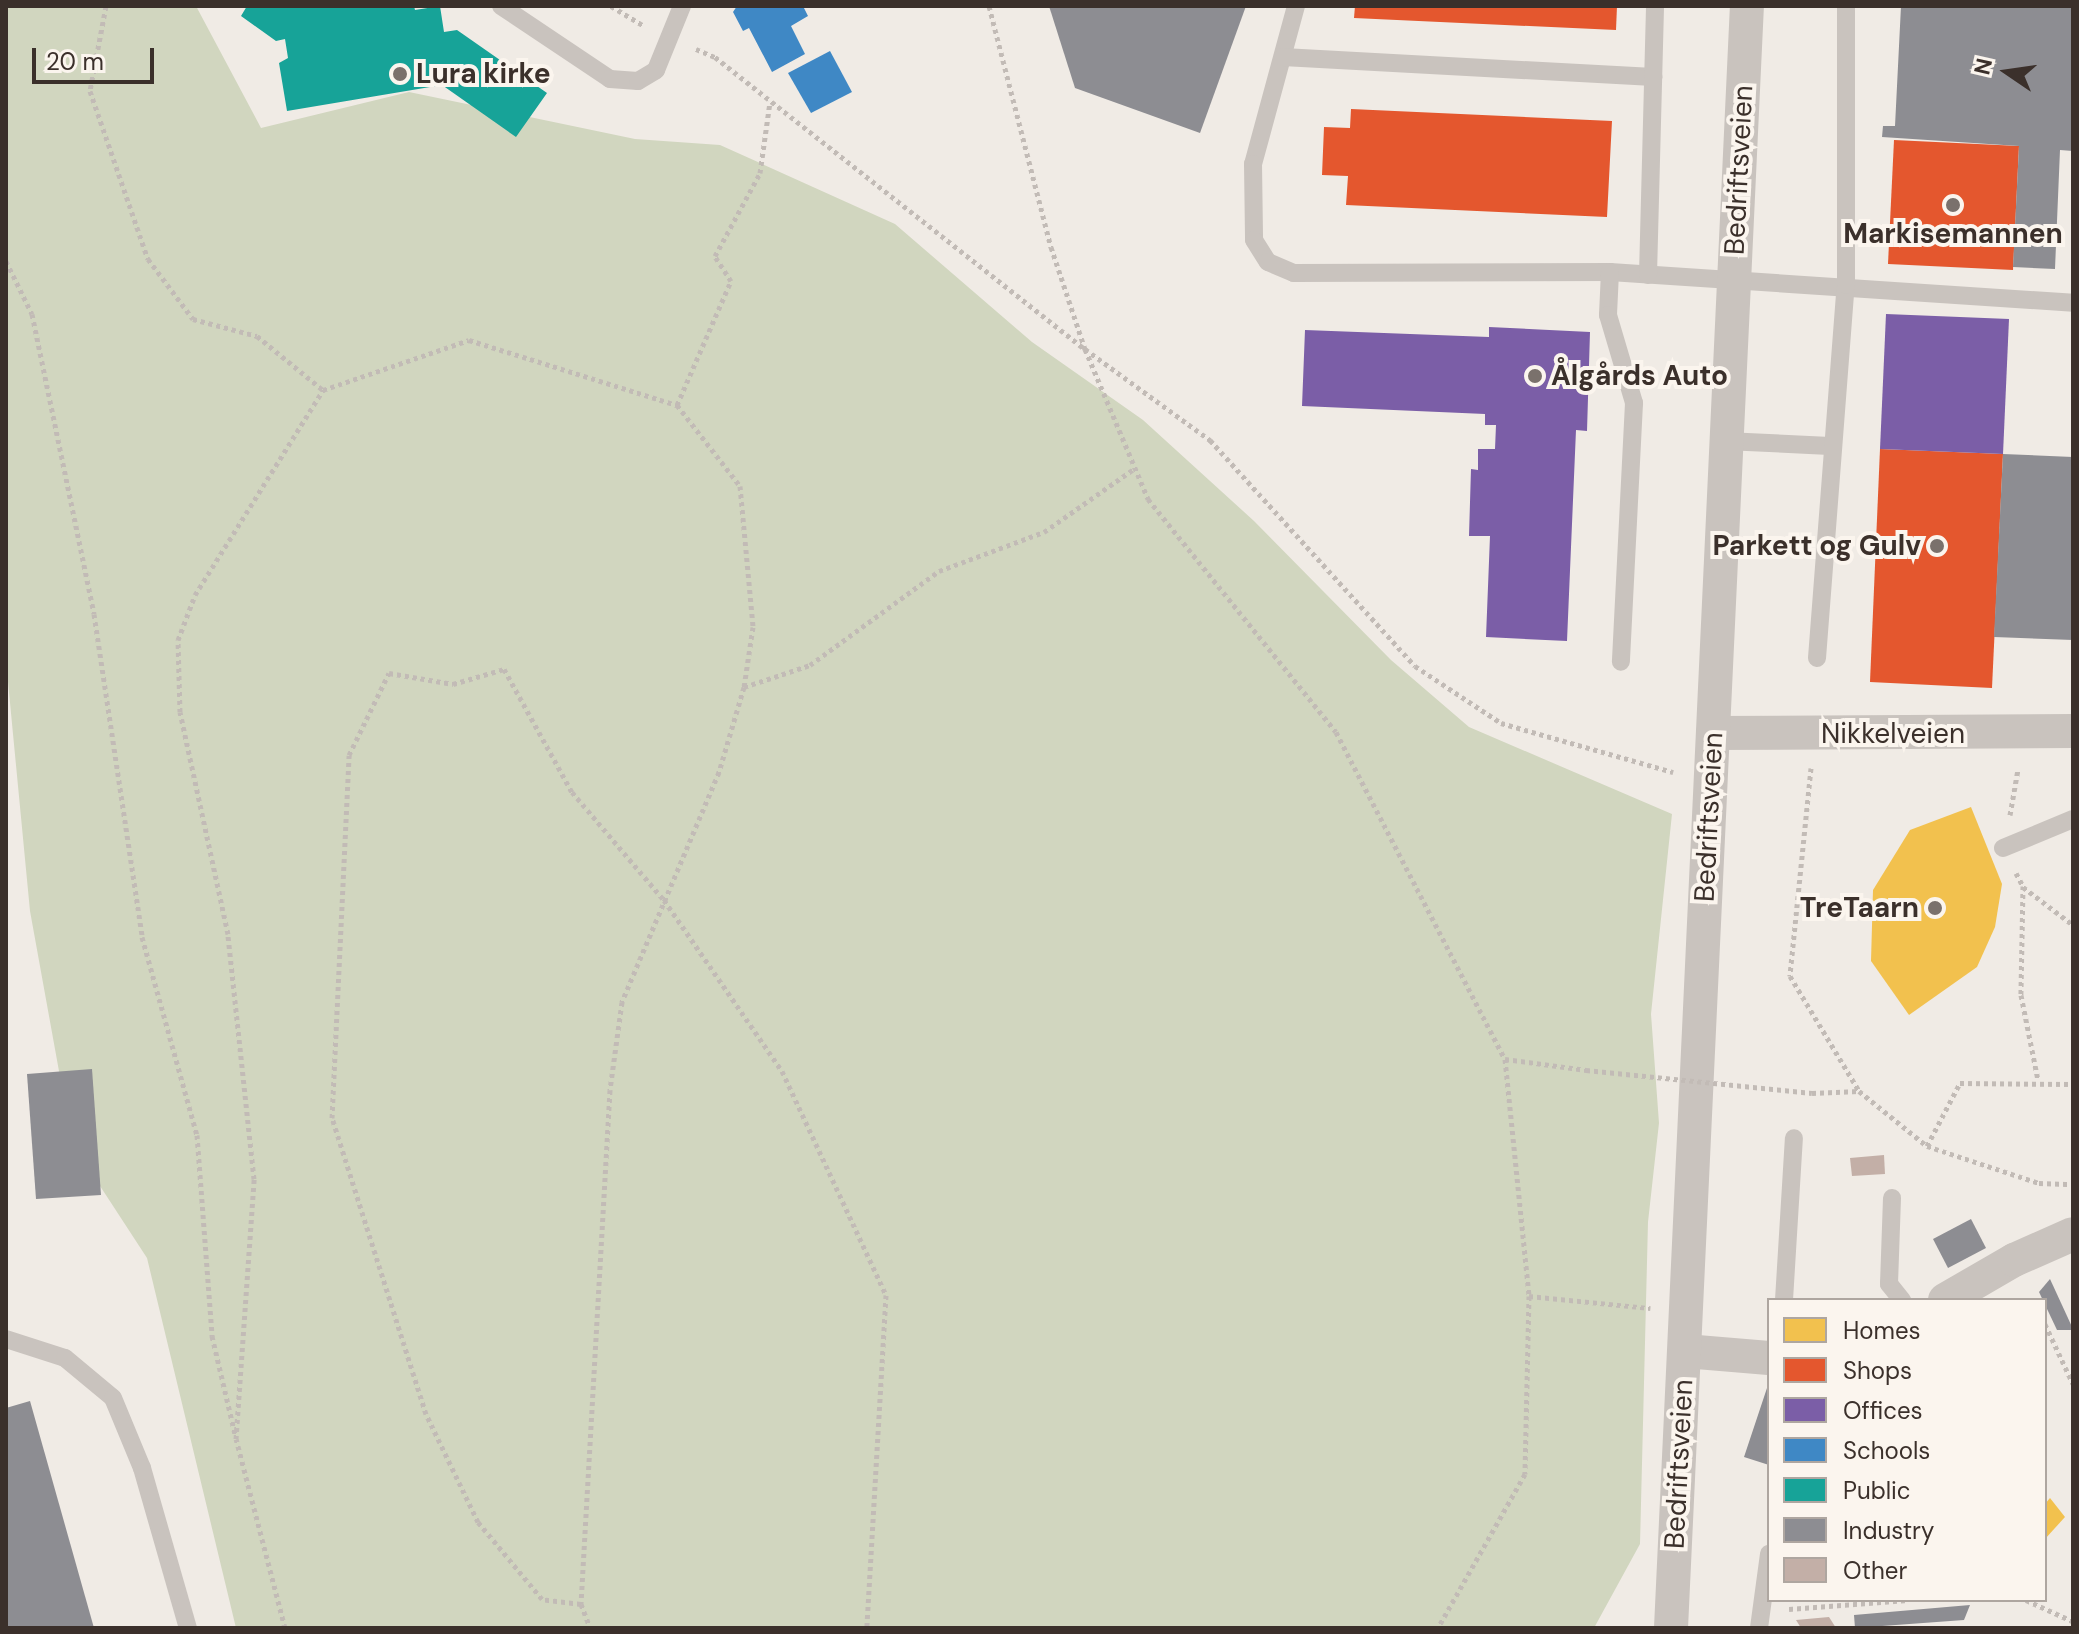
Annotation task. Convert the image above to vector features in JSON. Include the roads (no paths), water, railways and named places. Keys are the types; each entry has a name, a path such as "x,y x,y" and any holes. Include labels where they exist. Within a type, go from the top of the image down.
{"street":[{"name":"Bedriftsveien","path":"1671,1628 1747,6"},
{"name":"Nikkelveien","path":"1713,733 2073,731"},
{"path":"1949,1298 2073,1234"},
{"path":"1685,1351 1767,1358"}],"lane":[{"path":"501,6 610,79 638,81 656,70 682,6"},
{"path":"1296,6 1253,164 1254,240 1268,262 1294,273 1610,272 1846,285 2073,303"},
{"path":"1648,275 1655,6"},
{"path":"1817,658 1830,446 1846,285 1846,6"},
{"path":"1283,57 1653,77"},
{"path":"1610,272 1608,315 1634,403 1621,662"},
{"path":"1725,441 1830,446"},
{"path":"2003,848 2073,819"},
{"path":"1784,1298 1794,1138"},
{"path":"1892,1198 1889,1284 1900,1298"},
{"path":"6,1339 65,1358 113,1398 142,1468 188,1628"},
{"path":"1760,1620 1767,1569"}],"place":[{"name":"Lura kirke","path":"400,74"},
{"name":"Markisemannen","path":"1953,205"},
{"name":"Ålgårds Auto","path":"1535,376"},
{"name":"Parkett og Gulv","path":"1937,546"},
{"name":"TreTaarn","path":"1935,908"}]}
